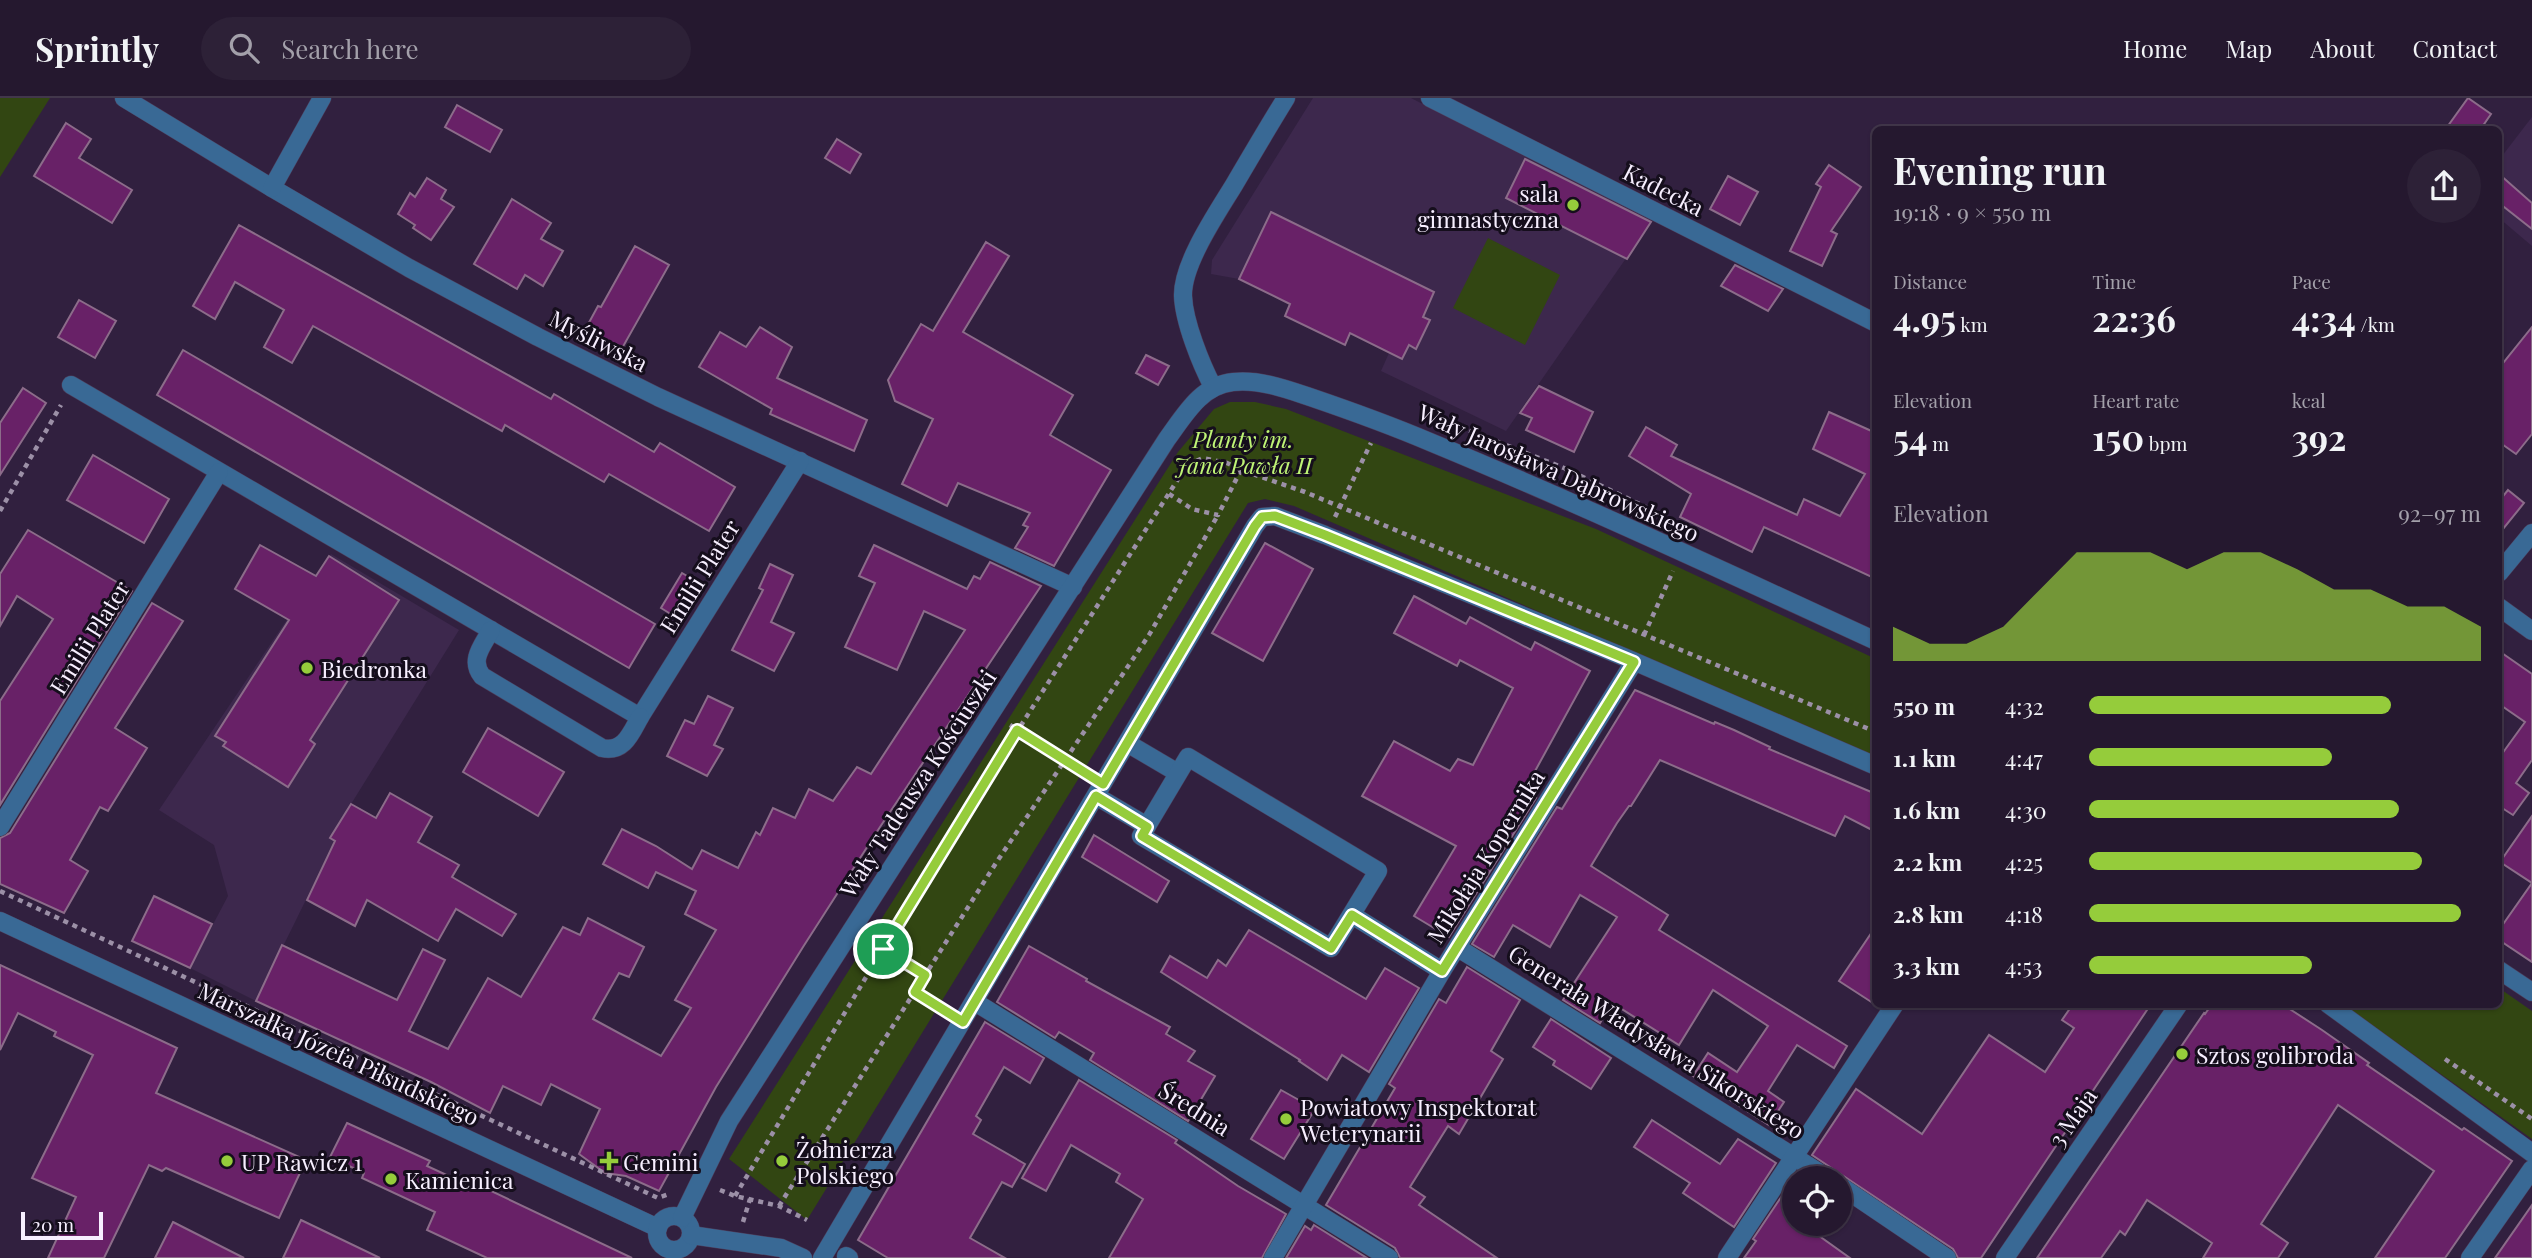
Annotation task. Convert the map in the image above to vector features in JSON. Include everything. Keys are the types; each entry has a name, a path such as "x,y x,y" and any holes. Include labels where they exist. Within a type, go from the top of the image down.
{"street":[{"name":"Myśliwska","path":"124,98 409,268 538,337 658,397 1073,587"},
{"path":"272,188 322,98"},
{"path":"1213,387 1199,359 1183,296 1188,272 1202,239 1286,98"},
{"name":"Kadecka","path":"1430,98 1872,321"},
{"name":"Wały Jarosława Dąbrowskiego","path":"1213,387 1231,382 1257,382 1381,421 1549,491 1872,639"},
{"path":"71,385 640,717"},
{"name":"Wały Tadeusza Kościuszki","path":"681,1218 730,1121 852,929 1167,439 1192,405 1213,387"},
{"name":"Emilii Plater","path":"491,630 476,658 478,671 482,676 602,748 621,747 800,461"},
{"name":"Emilii Plater","path":"0,827 219,472"},
{"path":"822,1258 1262,517 1275,516 1325,535 1634,662 1872,764"},
{"path":"2502,569 2532,533"},
{"path":"2502,609 2532,631"},
{"name":"Mikołaja Kopernika","path":"1273,1258 1442,971 1634,662"},
{"path":"1127,743 1178,773"},
{"path":"1188,757 1378,871 1331,948 1142,836 1178,773 1188,757"},
{"path":"1103,784 1147,827"},
{"path":"1352,915 1442,971"},
{"name":"Marszałka Józefa Piłsudskiego","path":"0,921 657,1228"},
{"name":"Generała Władysława Sikorskiego","path":"1458,948 1811,1166"},
{"path":"2502,972 2532,992"},
{"name":"Średnia","path":"975,1002 1389,1258"},
{"path":"1727,1258 1892,1008"},
{"name":"3 Maja","path":"2005,1258 2176,1008"},
{"path":"2333,1008 2532,1153"},
{"path":"2470,1258 2532,1170"},
{"path":"1852,1194 1947,1258"},
{"path":"674,1216 681,1218 687,1222 691,1235 683,1248 666,1254 658,1241 657,1228 664,1219 674,1216"},
{"path":"691,1235 781,1248 803,1258"}],"path":[{"path":"0,511 71,385"},
{"path":"735,1196 1017,730 1187,465 1203,458 1227,463 1305,492 1872,731"},
{"path":"779,1206 996,863 1149,635 1241,470"},
{"path":"1169,494 1192,509 1218,514"},
{"path":"1644,635 1676,564"},
{"path":"1010,725 1103,784"},
{"path":"0,891 658,1198 666,1196 674,1189"},
{"path":"852,929 925,975"},
{"path":"915,992 963,1022"},
{"path":"2444,1058 2532,1119"},
{"path":"718,1189 735,1196 779,1206 807,1220"},
{"path":"743,1224 750,1199"}],"shaded area":[{"path":"1313,98 1411,98 1553,171 1654,218 1506,431 1381,371 1389,353 1351,334 1345,345 1285,316 1290,304 1239,279 1211,274 1212,260"},
{"path":"2532,117 2532,246 2502,221 2502,156"},
{"path":"331,554 459,630 330,838 335,841 256,1001 190,968 228,896 214,845 159,810"}],"green space":[{"path":"0,98 50,98 0,177"},
{"path":"1488,238 1560,275 1525,345 1453,308"},
{"name":"Planty im. Jana Pawła II","path":"1230,402 1255,402 1286,409 1596,529 1872,657 1872,755 1294,506 1265,499 1248,503 807,1220 729,1159 1178,452 1214,409"},
{"path":"2502,990 2532,1011 2532,1139 2348,1008 2502,1008"}],"building":[{"path":"2468,98 2491,114 2483,126 2448,126"},
{"path":"457,105 502,130 490,152 445,127"},
{"path":"66,123 91,139 79,158 132,190 112,223 34,176"},
{"path":"837,139 861,154 850,173 825,158"},
{"name":"sala gimnastyczna","path":"1525,159 1651,222 1627,259 1506,198"},
{"path":"1829,165 1861,187 1831,231 1837,234 1822,266 1790,251 1821,187 1816,184"},
{"path":"1728,176 1758,192 1740,225 1710,209"},
{"path":"2502,177 2532,203 2532,229 2502,205"},
{"path":"427,178 446,190 441,199 454,207 431,240 398,214 410,193 415,197"},
{"path":"512,199 551,223 541,239 563,251 543,286 525,275 517,289 474,264"},
{"path":"1271,212 1434,292 1423,317 1430,320 1416,349 1409,345 1402,359 1350,333 1345,345 1285,316 1290,304 1239,279"},
{"path":"239,225 551,399 554,394 654,452 660,443 735,487 709,531 609,474 604,482 505,425 502,431 313,326 292,363 264,347 284,310 235,282 215,319 193,306"},
{"path":"986,242 1009,256 963,332 1073,395 1050,435 1111,470 1054,566 1015,548 1028,527 1023,525 1030,513 958,483 947,506 902,484 933,419 895,401 888,380 921,324 933,331"},
{"path":"635,246 669,265 616,359 580,339"},
{"path":"1735,265 1783,289 1768,311 1721,286"},
{"path":"79,300 116,321 95,358 58,337"},
{"path":"760,327 792,347 777,378 867,420 854,451 770,414 772,409 699,367 720,332 746,347"},
{"path":"2532,327 2532,434 2516,454 2502,444 2502,364"},
{"path":"183,350 655,624 629,668 157,395"},
{"path":"1146,355 1169,366 1158,385 1136,373"},
{"path":"1539,386 1593,412 1574,452 1526,430 1532,418 1520,413"},
{"path":"23,388 46,403 0,475 0,423"},
{"path":"1829,412 1872,431 1872,577 1764,527 1752,552 1680,517 1691,494 1629,456 1646,427 1677,445 1671,456 1797,515 1804,499 1840,516 1865,474 1813,449"},
{"path":"93,455 169,499 144,543 67,500"},
{"path":"2508,490 2524,503 2502,530 2502,497"},
{"path":"28,530 132,591 0,805 0,701 53,619 17,596 0,626 0,574"},
{"path":"1265,543 1313,569 1263,661 1212,633"},
{"name":"Biedronka","path":"260,545 316,576 329,556 399,600 310,740 315,744 288,787 223,746 226,742 215,736 289,620 235,589"},
{"path":"874,545 967,589 974,576 980,579 990,562 1041,586 803,947 716,1087 659,1191 626,1176 605,1173 579,1154 600,1109 551,1084 541,1105 503,1086 490,1113 431,1082 256,1001 282,945 397,1000 423,949 445,960 409,1031 448,1049 488,978 521,997 563,927 580,935 588,918 644,947 629,977 619,973 593,1019 661,1056 691,1008 675,1000 716,930 685,914 696,891 656,872 648,888 603,864 622,829 656,846 692,869 702,850 738,868 756,832 760,835 773,808 795,818 809,789 833,801 857,767 871,774 965,630 924,611 897,670 845,647 875,583 859,576"},
{"path":"770,564 793,575 771,622 794,633 774,671 732,650 763,590 759,588"},
{"path":"682,573 704,586 682,621 661,608"},
{"path":"1414,596 1466,624 1470,617 1531,650 1535,642 1590,671 1523,793 1536,798 1449,937 1414,916 1456,846 1362,796 1394,741 1450,771 1458,759 1473,765 1513,688 1460,660 1457,666 1394,633"},
{"path":"152,603 183,621 115,728 147,748 108,811 100,807 70,860 88,871 64,913 0,884 0,838 10,833"},
{"path":"2502,653 2532,674 2532,760 2516,783 2529,793 2513,815 2502,808 2502,754 2525,722 2502,706"},
{"path":"1635,690 1734,730 1770,747 1769,749 1872,792 1872,830 1845,816 1835,836 1660,760 1591,866 1668,915 1659,930 1847,1046 1834,1068 1797,1045 1768,1091 1784,1102 1769,1125 1693,1076 1708,1053 1737,1072 1768,1026 1713,990 1679,1045 1612,1003 1600,1023 1563,1000 1617,917 1580,895 1550,947 1513,925 1494,957 1472,944 1557,807 1562,809"},
{"path":"708,696 733,708 714,745 723,749 707,776 667,756 685,720 694,724"},
{"path":"488,728 564,772 538,816 463,772"},
{"path":"390,793 432,817 418,842 459,865 452,877 516,914 502,936 456,909 438,941 367,900 355,926 307,900 335,841 330,838 351,804 376,818"},
{"path":"2532,816 2532,883 2502,863 2502,859"},
{"path":"1094,835 1169,881 1157,902 1082,857"},
{"path":"2532,883 2532,962 2502,942 2502,926"},
{"path":"154,896 212,924 190,968 132,941"},
{"path":"1249,930 1366,999 1385,968 1419,988 1369,1072 1342,1055 1327,1080 1161,972 1170,956 1207,978 1218,960 1226,966"},
{"path":"1872,932 1872,1002 1839,981"},
{"path":"1029,946 1170,1027 1166,1034 1195,1051 1188,1061 1215,1076 1188,1121 1090,1060 1094,1053 1059,1032 1055,1038 997,1002"},
{"path":"0,965 177,1048 156,1093 306,1160 279,1218 166,1168 162,1171 149,1165 104,1258 48,1258 76,1197 32,1178 93,1055 54,1036 56,1032 18,1013 0,1050"},
{"path":"1467,967 1520,1000 1491,1051 1503,1059 1459,1134 1448,1126 1410,1187 1425,1197 1419,1205 1497,1258 1400,1258 1395,1248 1326,1205 1395,1088 1389,1084 1439,999 1446,1003"},
{"path":"2070,1008 2148,1008 1981,1258 1958,1258 1953,1249 1852,1182 1852,1166 1828,1166 1812,1155 1856,1089 1922,1134 1989,1035 2045,1072 2074,1028 2062,1020"},
{"path":"2209,1008 2288,1008 2462,1130 2464,1128 2512,1161 2445,1258 2375,1258 2434,1171 2338,1105 2261,1224 2288,1243 2278,1258 2203,1258 2212,1243 2147,1200 2125,1235 2120,1231 2101,1258 2037,1258"},
{"path":"1551,1019 1611,1058 1591,1089 1553,1065 1555,1061 1533,1047"},
{"path":"985,1022 1044,1058 1030,1083 1004,1067 976,1116 981,1120 973,1134 1025,1164 1012,1187 1002,1182 970,1238 1005,1258 888,1258 858,1240"},
{"path":"1079,1080 1177,1140 1175,1143 1238,1186 1286,1214 1262,1258 1109,1258 1143,1199 1116,1182 1120,1174 1071,1145 1046,1191 1022,1178"},
{"name":"Powiatowy Inspektorat Weterynarii","path":"1281,1090 1315,1109 1284,1159 1251,1139"},
{"path":"1652,1120 1720,1164 1738,1139 1776,1163 1734,1227 1683,1193 1690,1183 1634,1147"},
{"path":"347,1123 430,1161 427,1166 466,1184 468,1180 632,1258 487,1258 427,1230 435,1212 362,1178 364,1173 330,1157"},
{"path":"1782,1196 1782,1236 1819,1236 1850,1258 1744,1258 1756,1241 1753,1239"},
{"path":"2532,1205 2532,1258 2495,1258"},
{"path":"301,1220 380,1258 283,1258"},
{"path":"173,1222 244,1258 155,1258"},
{"path":"1314,1225 1367,1258 1286,1258 1305,1226 1311,1230"}],"place":[{"name":"sala gimnastyczna","path":"1573,205"},
{"name":"Biedronka","path":"307,668"},
{"name":"Sztos golibroda","path":"2182,1054"},
{"name":"Powiatowy Inspektorat Weterynarii","path":"1286,1119"},
{"name":"UP Rawicz 1","path":"227,1161"},
{"name":"Gemini","path":"609,1161"},
{"name":"Żołnierza Polskiego","path":"782,1161"},
{"name":"Kamienica","path":"391,1179"}],"route":[{"path":"1275,516 1325,535 1634,662 1442,971 1352,915 1331,948 1142,836 1147,827 1096,796 963,1022 915,992 925,975 883,949 1017,730 1103,784 1262,517 1275,516"}]}
